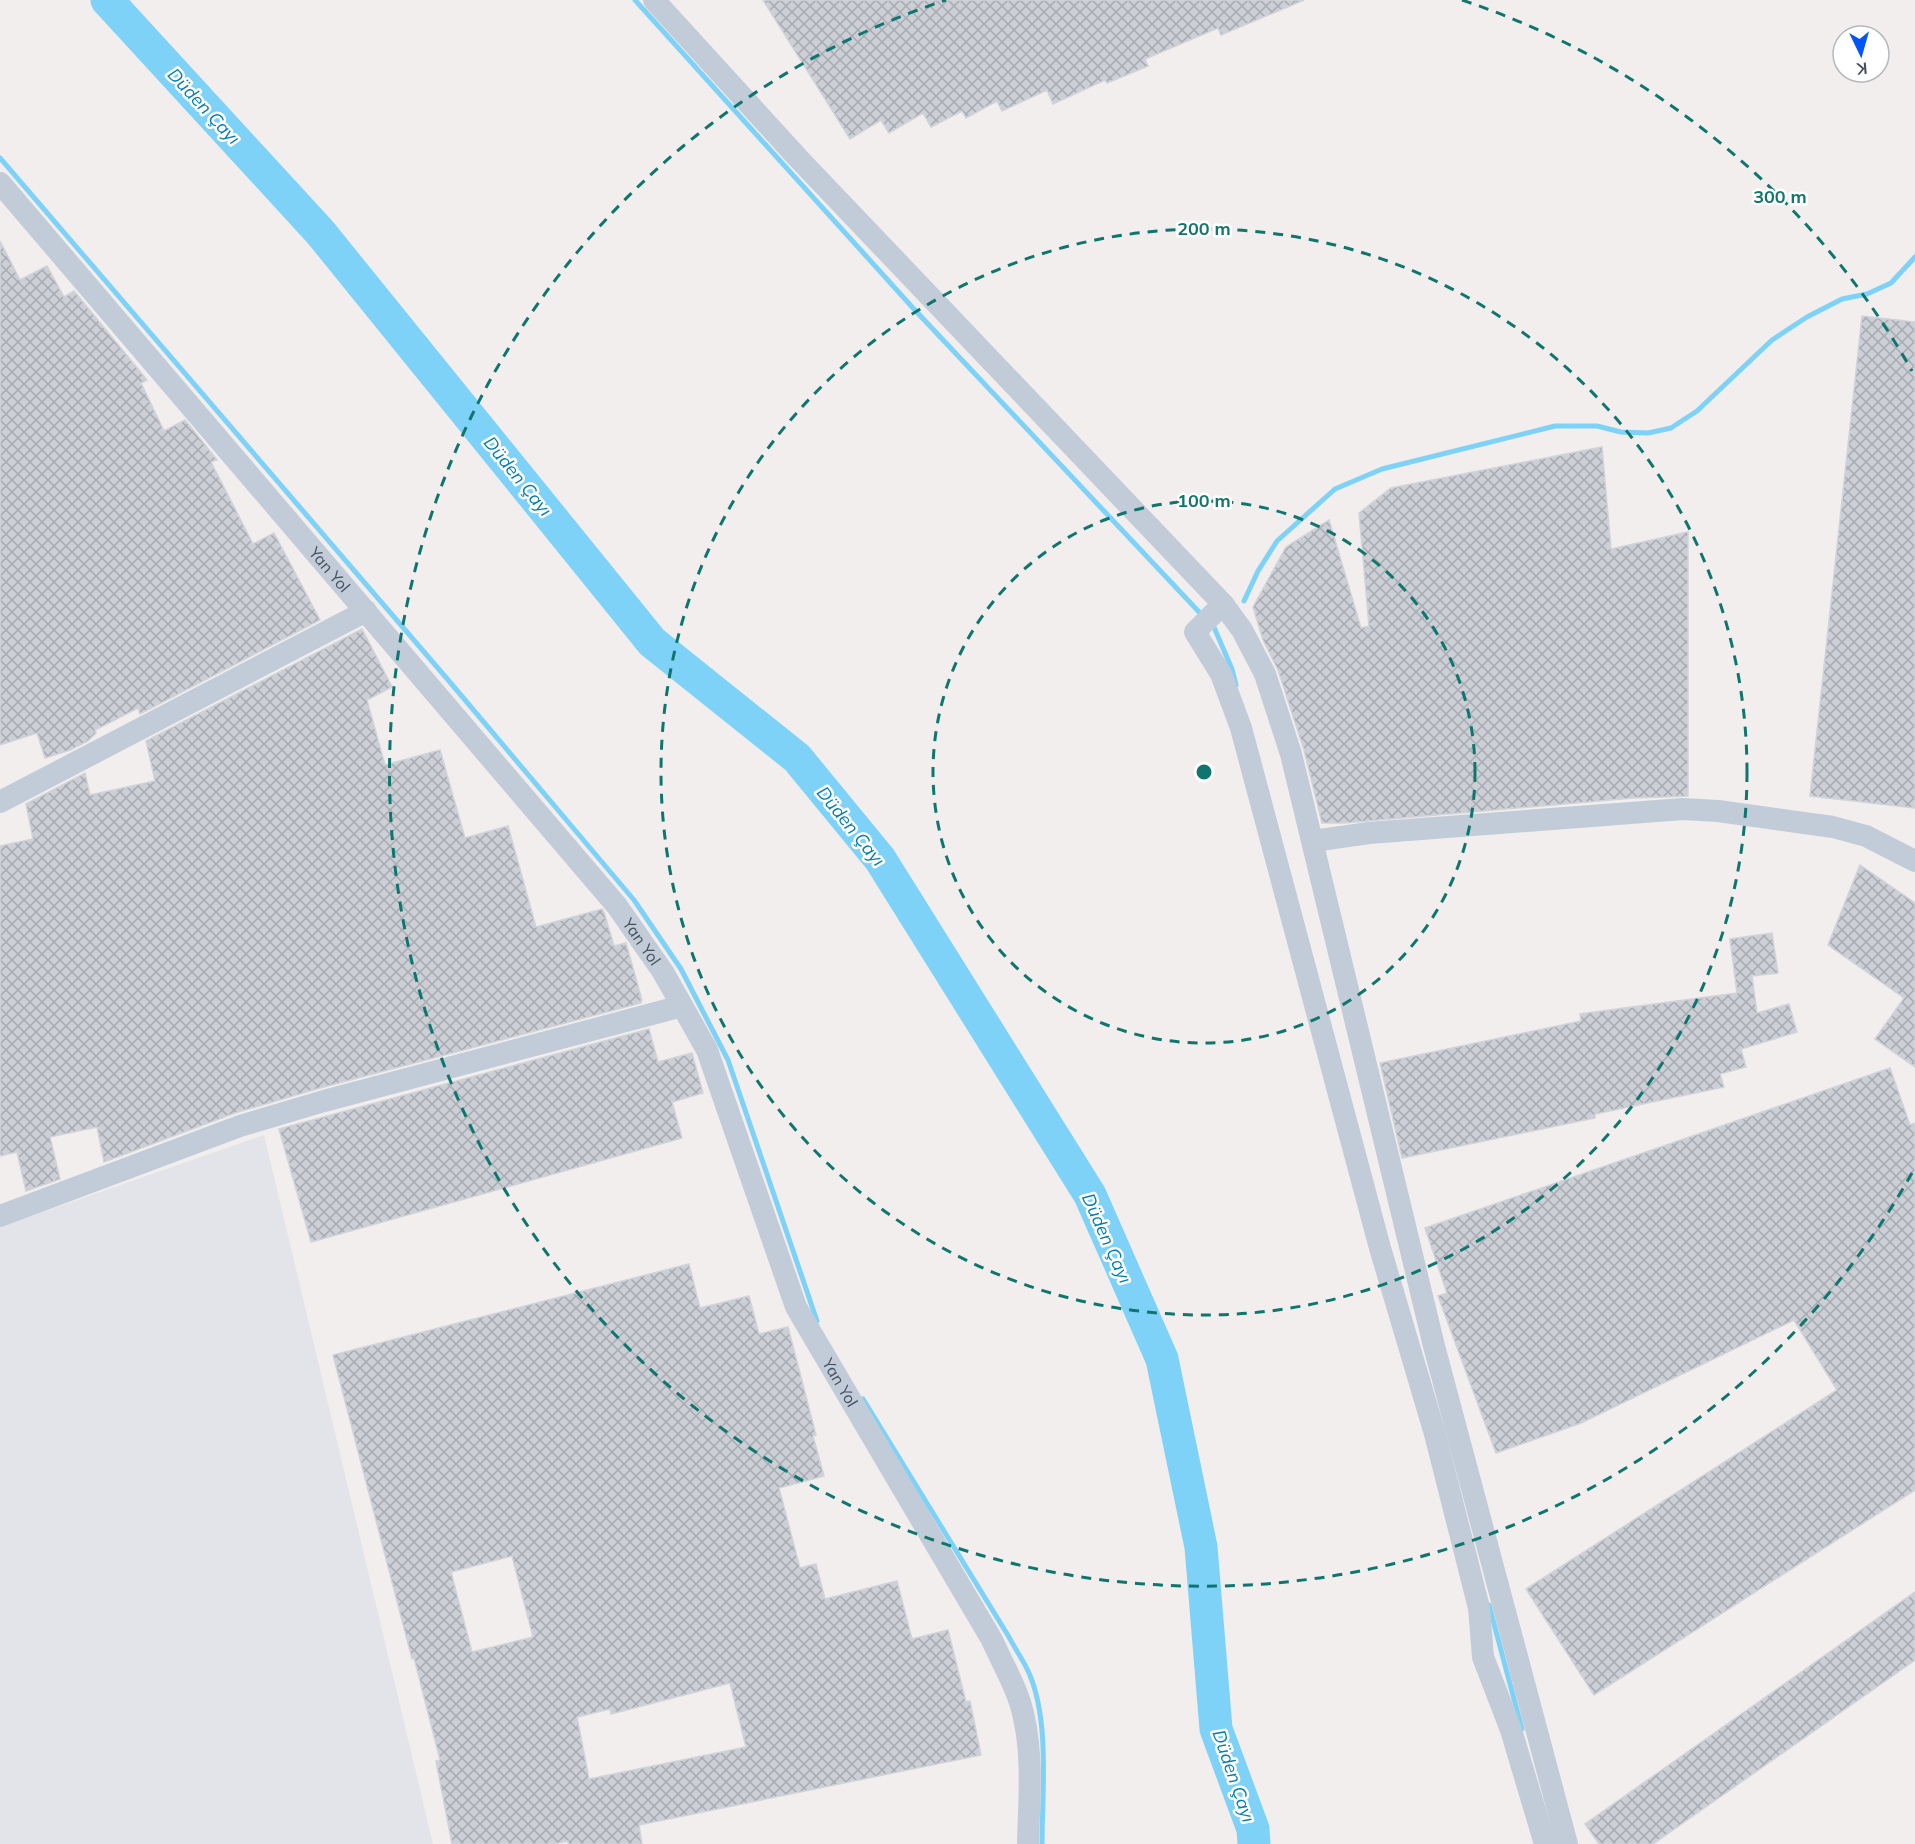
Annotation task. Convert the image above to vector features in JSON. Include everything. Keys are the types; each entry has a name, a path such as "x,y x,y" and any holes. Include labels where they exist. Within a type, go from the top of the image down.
{"street":[{"path":"664,3 798,158 1222,604 1242,630 1265,674 1292,754 1431,1334 1465,1508 1479,1608 1483,1657 1511,1730 1545,1844"},
{"name":"Yan Yol","path":"0,183 617,906 663,972 711,1061 796,1306 992,1640 1018,1697 1028,1746 1028,1844"},
{"path":"1222,604 1195,632 1221,674 1241,728 1380,1248 1435,1434 1465,1508 1567,1844"},
{"path":"0,802 366,611"},
{"path":"1313,841 1368,833 1683,809 1718,811 1833,827 1866,836 1915,861"},
{"path":"0,1216 240,1126 324,1101 682,1006"}],"shaded area":[{"path":"264,1135 433,1844 0,1844 0,1227"}],"building":[{"path":"763,0 1304,0 1221,35 1218,28 1145,59 1148,66 1107,83 1105,80 1053,104 1047,90 1002,111 997,101 966,118 962,111 931,127 923,113 889,133 881,120 850,139"},
{"path":"0,241 20,280 47,266 64,297 74,291 147,380 141,383 164,431 185,420 217,460 211,462 253,544 274,533 320,620 140,714 138,708 95,730 96,733 88,741 45,758 37,733 0,745"},
{"path":"1862,316 1915,322 1915,808 1810,796"},
{"path":"1602,447 1611,549 1688,532 1688,796 1633,798 1322,823 1304,750 1278,670 1263,640 1253,607 1286,547 1329,520 1361,628 1369,626 1359,513 1391,488"},
{"path":"362,629 392,687 367,700 385,765 440,750 465,838 508,826 536,927 602,909 614,946 626,943 641,1003 320,1088 235,1113 104,1162 97,1127 50,1137 60,1179 26,1191 17,1152 0,1156 0,846 33,839 26,804 85,773 90,795 155,781 146,741"},
{"path":"1860,865 1915,903 1915,1067 1875,1039 1904,998 1828,945"},
{"path":"1772,933 1778,973 1752,976 1757,1013 1789,1004 1797,1032 1741,1049 1746,1067 1720,1074 1724,1087 1595,1114 1595,1118 1402,1158 1380,1063 1581,1021 1580,1014 1737,993 1730,939"},
{"path":"649,1029 658,1062 692,1053 703,1093 672,1102 682,1138 311,1242 279,1129"},
{"path":"1890,1068 1910,1125 1915,1123 1915,1490 1594,1695 1526,1589 1837,1390 1794,1320 1581,1423 1496,1453 1438,1296 1447,1293 1425,1228"},
{"path":"689,1264 700,1308 749,1296 759,1334 788,1327 816,1435 813,1436 824,1476 779,1488 800,1568 816,1564 825,1599 897,1581 912,1639 948,1630 966,1702 970,1701 981,1755 639,1825 642,1844 568,1844 568,1841 554,1844 452,1844 436,1761 440,1760 333,1355","holes":["512,1556 533,1637 472,1652 451,1572","730,1683 746,1747 589,1779 577,1717 610,1709 611,1714"]},
{"path":"1915,1592 1915,1660 1653,1844 1599,1844 1585,1824"}],"waterway":[{"name":"Düden Çayı","path":"107,0 320,232 652,642 797,758 880,859 1090,1195 1162,1359 1201,1547 1216,1729 1253,1829 1254,1844"},
{"path":"635,0 913,308 1200,613"},
{"path":"0,158 634,900 681,969 728,1060 817,1321"},
{"path":"1244,601 1258,571 1277,541 1335,489 1382,469 1555,426 1597,426 1621,432 1648,433 1671,428 1697,411 1772,340 1807,317 1842,299 1867,294 1891,283 1915,257"},
{"path":"1213,625 1232,669 1236,685"},
{"path":"863,1399 1029,1673 1036,1692 1042,1735 1042,1844"},
{"path":"1489,1605 1522,1729"}]}
